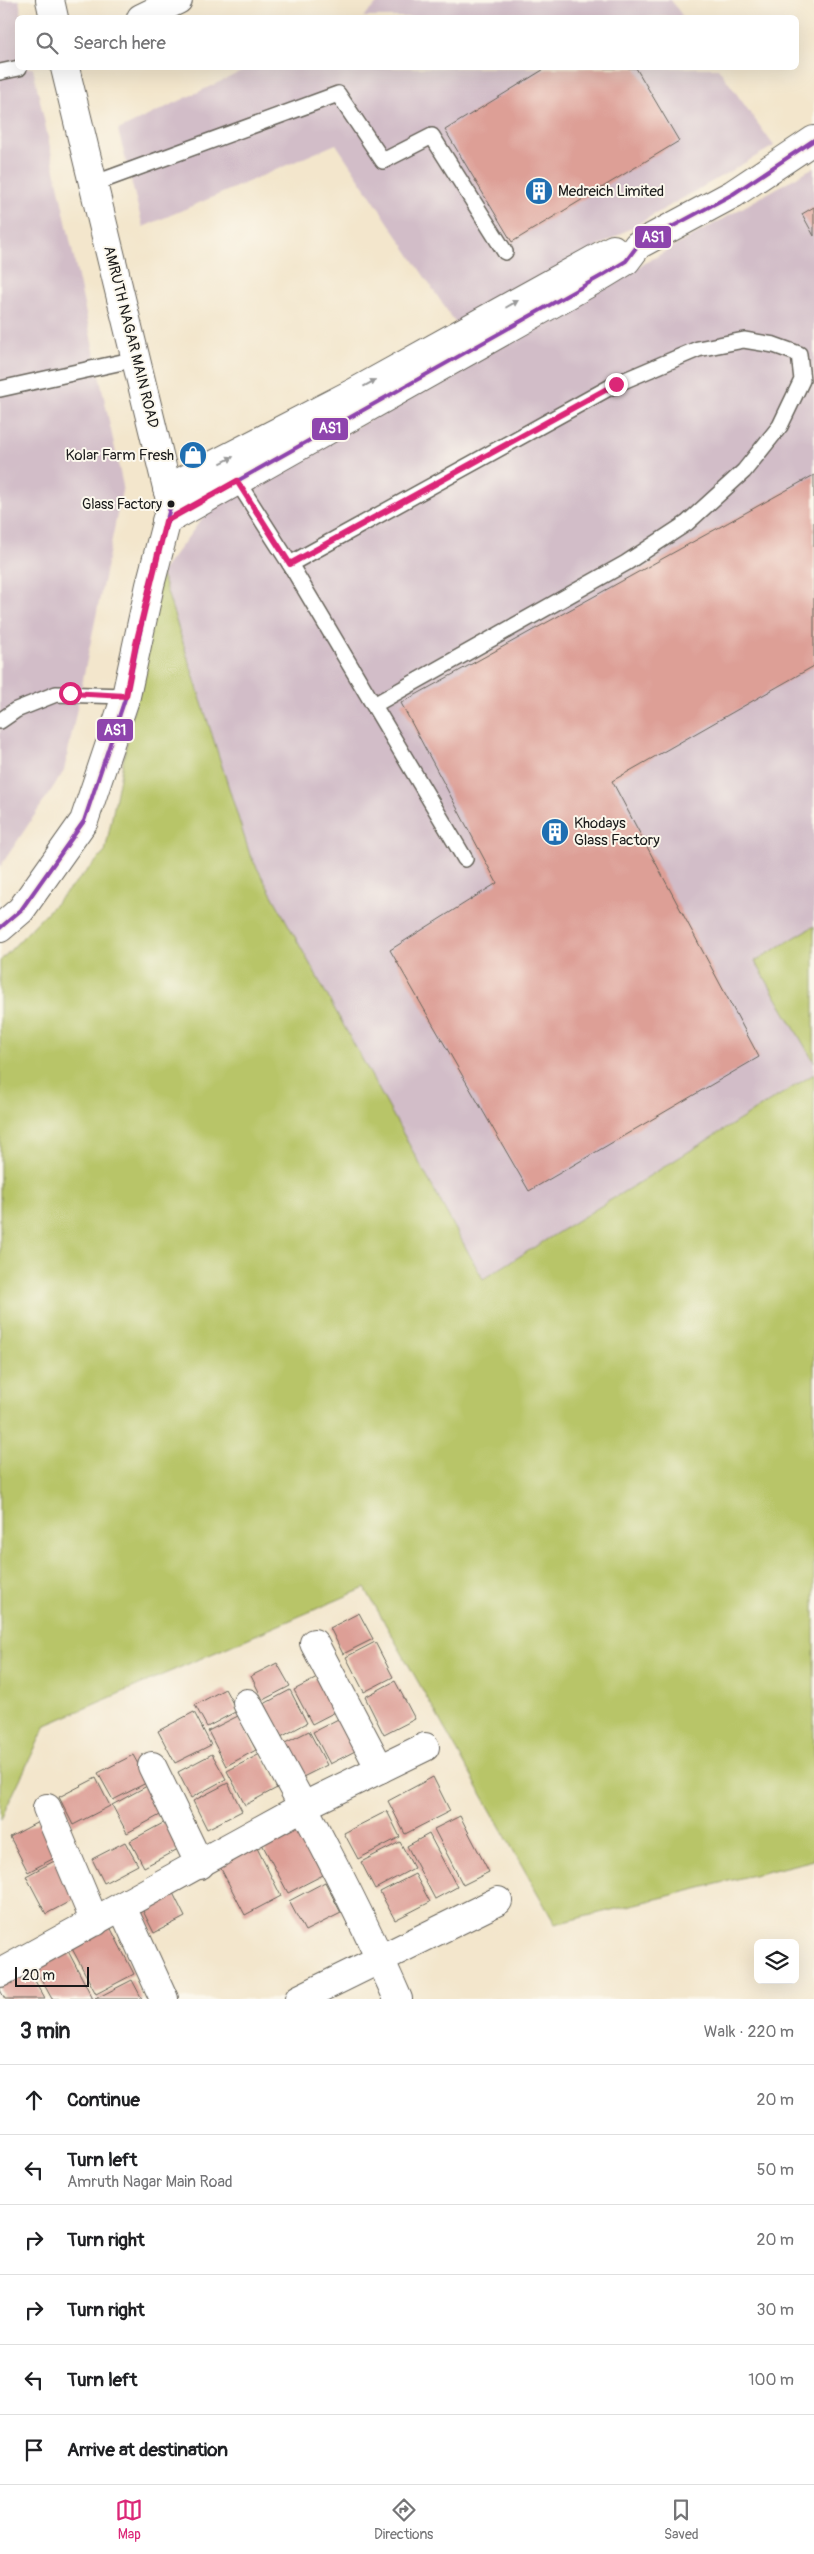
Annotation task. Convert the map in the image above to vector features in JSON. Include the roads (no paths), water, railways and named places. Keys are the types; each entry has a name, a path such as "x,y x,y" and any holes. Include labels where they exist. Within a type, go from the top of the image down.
{"street":[{"path":"50,0 53,15"},
{"path":"148,15 178,0"},
{"name":"AMRUTH NAGAR MAIN ROAD","path":"0,928 20,910 84,821 126,696 141,621 171,504 65,70"},
{"path":"168,490 353,393 617,247 638,245 733,194 814,140"},
{"path":"166,521 603,276 626,261 638,245"},
{"path":"314,1643 380,1769"},
{"path":"247,1703 304,1806 381,1960 398,1999"},
{"path":"0,1973 200,1865 304,1806 425,1747"},
{"path":"152,1766 200,1865"},
{"path":"47,1808 95,1922"},
{"path":"299,1999 498,1901"},
{"path":"122,1907 164,1999"}],"lane":[{"path":"0,72 15,69"},
{"path":"93,184 338,94 382,161 432,136 505,252"},
{"path":"290,564 616,384 698,349 744,340 774,345 799,354 802,380 780,426 744,472 686,523 626,562 374,705"},
{"path":"0,389 136,359"},
{"path":"237,481 290,564 465,859"},
{"path":"0,721 16,710 56,694 126,696"}],"place":[{"name":"Medreich Limited","path":"539,191"},
{"name":"Kolar Farm Fresh","path":"193,455"},
{"name":"Glass Factory","path":"171,504"},
{"name":"Khodays Glass Factory","path":"555,832"}]}
